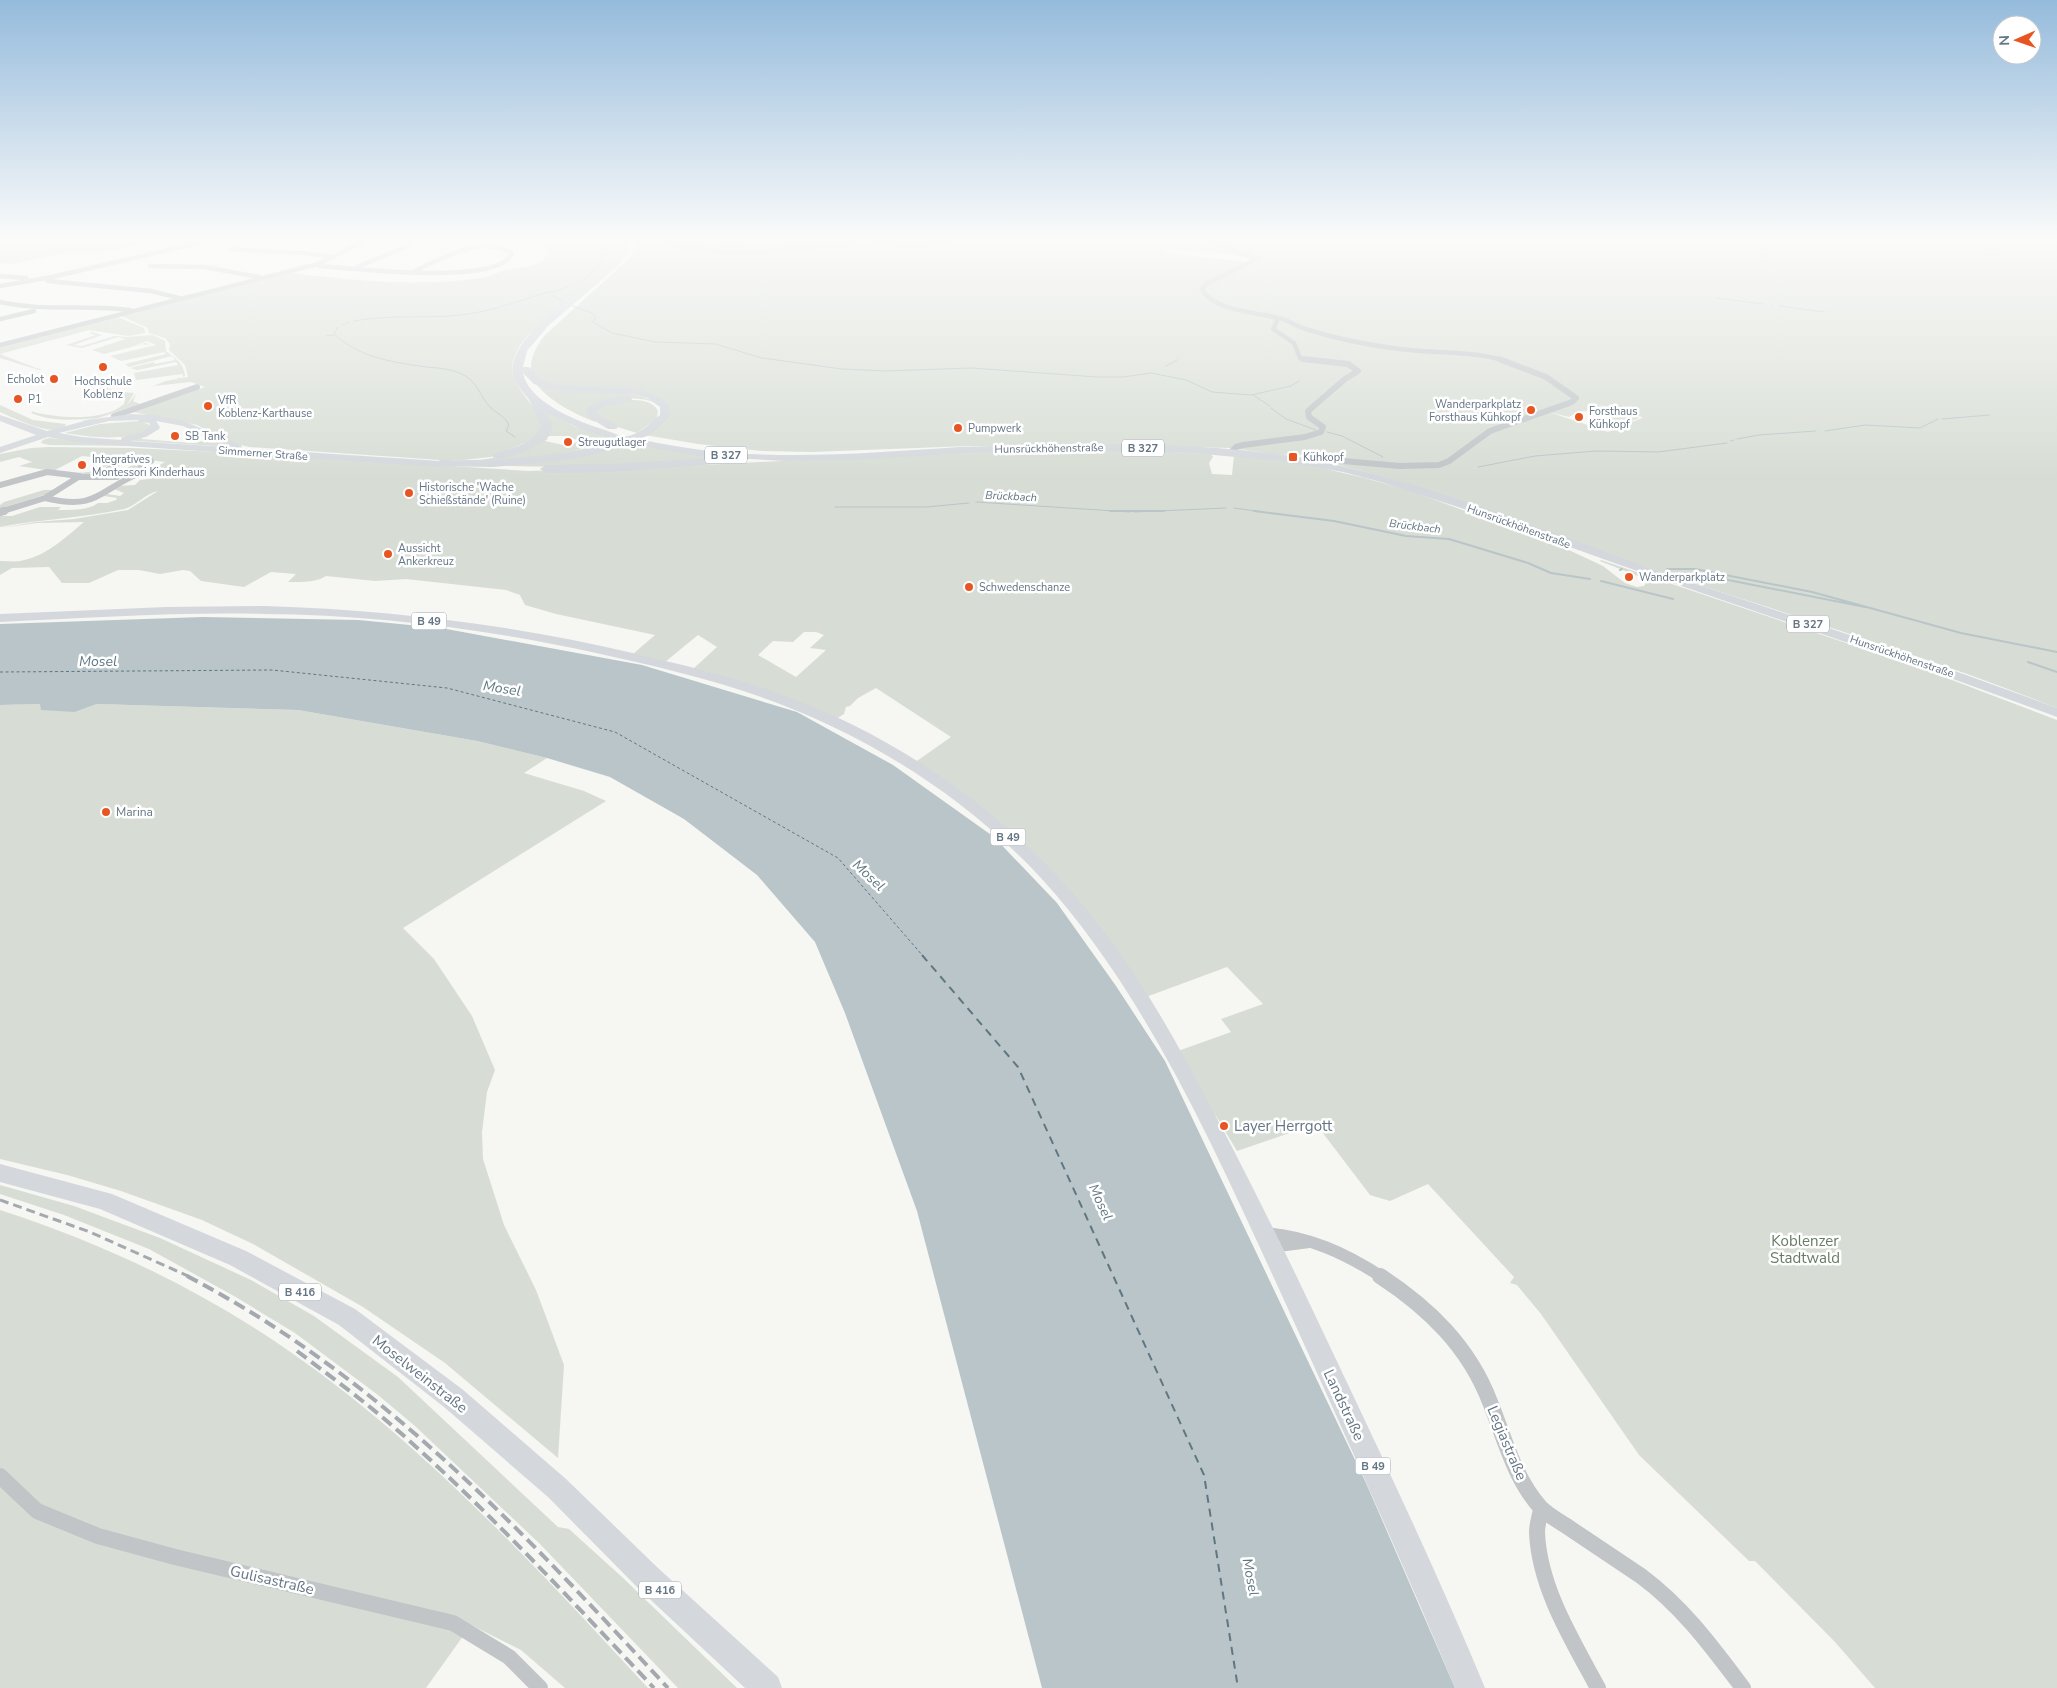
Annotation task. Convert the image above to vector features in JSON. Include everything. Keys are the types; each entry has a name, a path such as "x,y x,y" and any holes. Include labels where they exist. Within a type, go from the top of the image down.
{"highway":[{"name":"B 327","path":"553,320 530,339 519,357 518,376 525,390 546,408 567,419 616,432"},
{"name":"B 327","path":"554,320 532,345 526,356 525,376 529,384 551,406 584,422 645,441 703,453 811,458 959,450"},
{"path":"435,463 512,464 574,455 634,438 654,427 665,416 665,406 651,397 625,391 555,388 539,382 530,376 525,369"},
{"path":"435,463 489,458 515,452 535,442 544,435 547,425 531,396"},
{"path":"435,463 513,462 553,457 591,449 650,427 660,416 659,407 644,400 629,399 603,403 591,410 593,417 616,432"},
{"name":"B 327","path":"645,441 708,450 754,453 840,455 959,450"},
{"path":"435,463 575,469 811,458"}],"main road":[{"name":"Hunsrückhöhenstraße","path":"959,450 1084,447 1232,451 1300,461 1372,476 1412,488 1614,560 1974,680 2057,713"},
{"name":"B 49","path":"0,618 178,610 269,610 358,614 448,623 542,637 673,667 765,693 843,727 906,762 990,820 1031,858 1064,893 1130,980 1155,1021 1230,1160 1268,1240"},
{"name":"Moselweinstraße","path":"0,1173 104,1201 238,1258 347,1317 453,1398 557,1488 648,1578 767,1688"},
{"name":"Landstraße","path":"1268,1240 1392,1507 1470,1688"}],"street":[{"path":"0,345 96,320"},
{"path":"1232,451 1236,447 1243,445 1305,437 1320,432 1323,427 1309,417 1308,411 1345,379 1358,371 1351,366 1308,361 1300,358 1294,343 1273,330 1276,320"},
{"path":"1287,320 1307,330 1388,347 1468,352 1505,359 1538,372 1576,398 1572,402 1490,431 1449,462 1439,466 1400,466 1309,458 1300,461"},
{"path":"66,436 114,416 196,388"},
{"path":"0,452 9,438 24,442 66,436 125,416 140,407"},
{"path":"0,414 39,437"},
{"path":"114,416 177,422 198,428 231,445 249,449"},
{"path":"0,418 39,437"},
{"path":"0,452 39,437 66,436 101,423 122,420 146,420 156,425 153,430 143,435 104,440"},
{"name":"Simmerner Straße","path":"66,436 179,448 435,463"},
{"name":"Simmerner Straße","path":"66,436 435,463"},
{"path":"0,452 39,437"},
{"path":"97,477 124,459"},
{"path":"45,498 65,502 94,499 140,473 138,470 151,461"},
{"path":"0,485 47,472 72,474 80,477 117,477"},
{"path":"0,512 45,498 80,477"},
{"name":"Legiastraße","path":"1268,1240 1317,1243 1369,1270 1404,1293 1428,1313 1456,1340 1484,1386 1517,1475 1541,1509 1652,1584 1700,1631 1743,1688"},
{"name":"Gulisastraße","path":"0,1476 37,1511 98,1536 175,1557 454,1623 509,1657 540,1688"},
{"path":"1541,1509 1537,1530 1541,1559 1562,1622 1598,1688"}],"green space":[{"path":"107,320 125,320 144,328 145,333 128,336 89,330 0,354 0,346"},
{"path":"130,320 546,320 530,333 518,348 513,361 512,372 516,382 544,426 539,437 491,457 463,460 250,447 232,443 197,425 133,412 205,387 191,382 153,386 166,381 188,377 185,365 169,350 170,344 165,338 149,333 148,328"},
{"path":"562,320 2057,320 2057,708 1947,667 1613,556 1442,495 1338,465 1343,459 1295,454 1280,455 1231,448 1151,446 969,446 812,452 762,451 698,444 645,435 669,411 639,392 571,388 545,383 531,370 533,356 544,336","holes":["1589,402 1642,417 1608,432 1549,412 1569,417 1577,412 1585,411 1611,418 1593,426 1608,431 1639,418"]},
{"path":"89,333 102,335 74,345 82,346 114,336 153,335 165,341 166,351 176,359 181,364 185,376 183,377 183,374 136,380 134,373 178,365 176,362 137,370 130,368 154,362 155,364 175,360 172,356 129,367 125,364 166,354 164,352 121,361 110,356 156,345 147,341 133,346 145,343 149,344 147,345 143,344 104,354 92,350 125,339 119,337 82,348 66,345 96,335"},
{"path":"0,354 41,369 39,370 0,358"},
{"path":"536,384 630,393 653,402 631,399 596,405 595,422 563,407"},
{"path":"90,385 134,393 127,405 137,393 133,401 140,404 98,418 121,413 85,421 82,421 97,418 56,419 31,413 34,410 33,412 55,416 93,416 105,414 124,404 125,400 122,398"},
{"path":"625,400 644,401 652,404 658,411 657,418 637,433 608,424 593,411 595,408"},
{"path":"0,405 33,420 66,424 54,430 45,429 0,412"},
{"path":"545,411 576,427 617,440 553,456 468,462 505,456 546,438 548,439 545,441 568,446 579,441 568,436 546,436"},
{"path":"139,421 153,426 149,432 107,437 65,433 100,424"},
{"path":"143,437 141,439 192,443 215,439 231,447 122,440"},
{"path":"49,438 138,446 49,445 41,443"},
{"path":"625,442 760,458 564,467 503,466"},
{"name":"Koblenzer Stadtwald","path":"31,448 133,448 264,454 529,471 703,465 969,451 1106,449 1211,454 1213,457 1209,463 1212,474 1232,475 1234,455 1300,463 1408,490 1558,545 1603,566 1625,583 1637,587 1644,586 1648,580 1600,561 1923,669 2057,720 2057,1688 1875,1688 1835,1642 1755,1561 1749,1561 1639,1455 1541,1314 1517,1285 1510,1283 1514,1277 1428,1184 1390,1201 1370,1195 1316,1124 1237,1151 1225,1131 1230,1129 1225,1121 1220,1122 1202,1095 1178,1051 1231,1032 1221,1019 1263,1004 1227,967 1146,997 1069,889 996,819 914,763 951,737 876,688 846,707 844,714 836,719 693,669 717,647 698,635 665,662 633,654 655,635 556,614 525,605 520,595 506,590 406,579 375,581 326,576 313,581 288,582 296,574 271,572 244,587 201,581 190,571 183,570 160,574 139,570 118,570 89,583 62,583 49,567 12,568 0,575 0,561 20,561 38,555 54,546 84,522 37,523 0,528 128,510 158,491 149,494 124,509 93,514 0,527 0,516 12,516 40,507 61,507 58,510 75,510 98,503 107,503 117,498 104,496 107,494 120,496 124,493 114,489 118,486 135,485 140,480 149,479 165,471 151,470 165,462 150,460 127,476 112,476 120,474 142,457 126,459 128,457 126,457 92,475 78,473 89,472 112,459 82,456 53,471 19,466 32,462 19,457 0,462 0,454","holes":["804,632 816,632 824,635 810,648 826,650 796,677 758,655 773,641 793,642"]},
{"path":"44,490 55,490 47,495 0,509 0,505 4,502"},
{"path":"40,704 75,712 97,704 298,710 477,741 547,758 524,773 584,791 606,801 403,928 434,959 472,1016 495,1070 487,1092 482,1132 483,1159 504,1225 536,1290 564,1365 558,1458 445,1363 363,1307 253,1244 202,1220 121,1191 67,1175 0,1159 0,705"},
{"path":"0,1185 74,1206 160,1238 251,1280 314,1316 398,1377 558,1527 569,1529 622,1577 737,1688 678,1688 540,1544 415,1426 378,1395 295,1333 234,1296 149,1249 64,1215 0,1194"},
{"path":"0,1210 34,1221 99,1247 164,1277 226,1310 311,1367 364,1407 463,1496 511,1543 648,1688 565,1688 521,1650 471,1625 426,1688 0,1688"}],"water":[{"name":"Mosel","path":"203,617 358,620 441,628 642,665 797,712 893,765 994,837 1057,903 1116,986 1165,1061 1366,1483 1455,1688 1042,1688 917,1211 845,1013 815,942 757,875 684,819 610,777 547,758 477,741 298,710 97,704 75,712 41,710 40,704 0,705 0,624"}],"waterway":[{"path":"354,321 364,320"},
{"path":"595,320 593,322 612,333 655,342 715,344 762,358 842,369 885,371 971,368 1097,377 1123,377 1151,373 1186,380 1212,392 1251,395 1291,386 1299,381"},
{"path":"342,325 349,322"},
{"name":"Brückbach","path":"338,327 334,334 355,349 366,354 401,363 442,368 467,377 474,383 490,407 505,419 509,425 506,431 515,437"},
{"path":"326,336 334,335"},
{"path":"1166,366 1177,360"},
{"path":"1253,395 1270,406"},
{"path":"1271,408 1286,419 1316,430"},
{"path":"1942,419 1990,415"},
{"path":"1825,431 1865,425 1920,428 1938,419"},
{"path":"1737,439 1759,435 1816,431"},
{"path":"1327,432 1342,436 1383,457"},
{"path":"1478,467 1535,456 1596,451 1658,452 1727,443"},
{"name":"Brückbach","path":"976,502 1115,511"},
{"name":"Brückbach","path":"835,507 926,507 969,503"},
{"name":"Brückbach","path":"1158,511 1226,508"},
{"name":"Brückbach","path":"1234,508 1264,512"},
{"name":"Brückbach","path":"1110,511 1115,511"},
{"name":"Brückbach","path":"1115,511 1158,511"},
{"name":"Brückbach","path":"1115,511 1130,512"},
{"name":"Brückbach","path":"1135,512 1158,511"},
{"name":"Brückbach","path":"1158,511 1164,511"},
{"name":"Brückbach","path":"1254,511 1334,521 1406,536 1449,539 1528,563 1551,573 1590,579"},
{"path":"1667,569 1695,569 1812,592 1961,633 2057,652"},
{"path":"1713,577 1865,607"},
{"name":"Brückbach","path":"1601,581 1673,599"},
{"path":"2028,662 2057,672"}],"ferry route":[{"path":"0,672 272,670 447,688 615,732 838,858 923,956"},
{"path":"922,955 1018,1067 1204,1475 1238,1688"}],"railway":[{"path":"0,1200 90,1232 190,1277"},
{"path":"187,1276 257,1316 323,1361 386,1409 502,1515 558,1571 668,1688"},
{"path":"297,1351 395,1428 462,1490 528,1555 654,1688"}],"place":[{"name":"Hochschule Koblenz","path":"103,367"},
{"name":"Echolot","path":"54,379"},
{"name":"P1","path":"18,399"},
{"name":"VfR Koblenz-Karthause","path":"208,406"},
{"name":"Wanderparkplatz Forsthaus Kühkopf","path":"1531,410"},
{"name":"Forsthaus Kühkopf","path":"1579,417"},
{"name":"Pumpwerk","path":"958,428"},
{"name":"SB Tank","path":"175,436"},
{"name":"Streugutlager","path":"568,442"},
{"name":"Kühkopf","path":"1293,457"},
{"name":"Integratives Montessori Kinderhaus","path":"82,465"},
{"name":"Historische 'Wache Schießstände' (Ruine)","path":"409,493"},
{"name":"Aussicht Ankerkreuz","path":"388,554"},
{"name":"Wanderparkplatz","path":"1629,577"},
{"name":"Schwedenschanze","path":"969,587"},
{"name":"Marina","path":"106,812"},
{"name":"Layer Herrgott","path":"1224,1126"}]}
